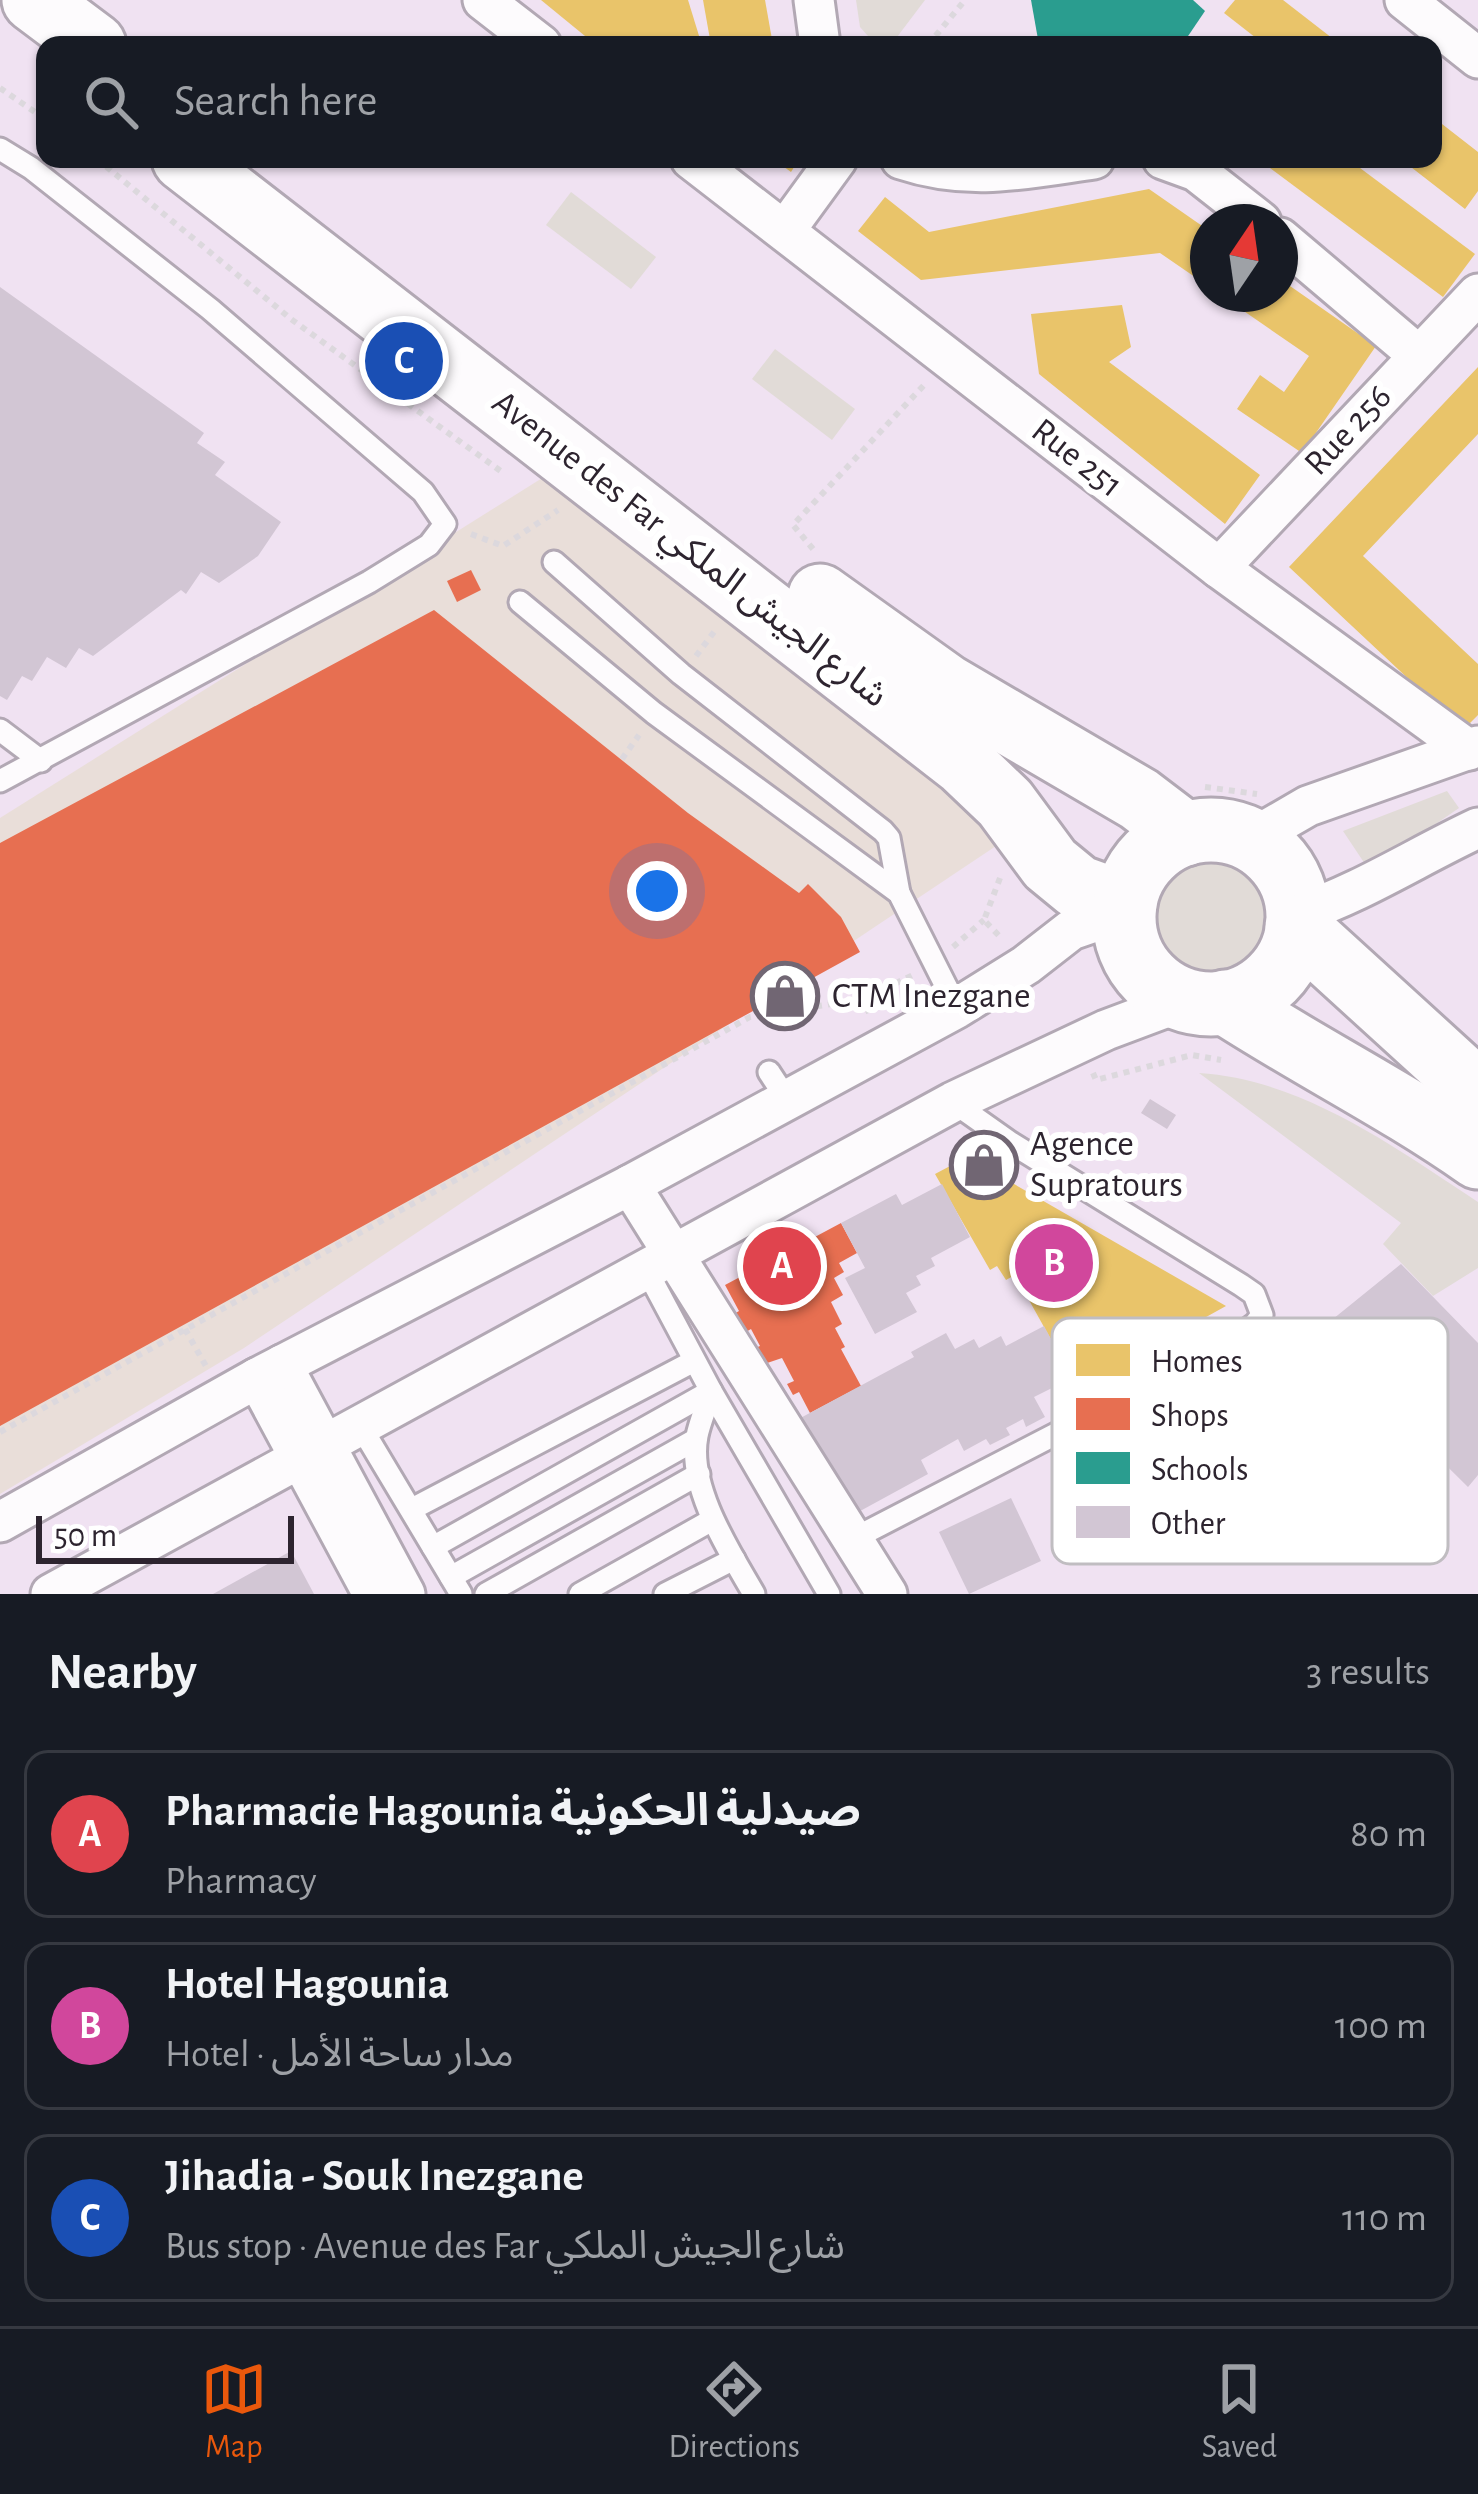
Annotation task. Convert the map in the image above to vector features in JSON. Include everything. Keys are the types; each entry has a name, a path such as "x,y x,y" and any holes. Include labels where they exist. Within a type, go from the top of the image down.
{"main road":[{"path":"34,0 82,36"},
{"path":"0,19 36,46"},
{"name":"Avenue des Far شارع الجيش الملكي","path":"196,168 963,763 1005,803 1026,862 1124,908"},
{"name":"Avenue des Far شارع الجيش الملكي","path":"259,168 876,639 995,717 1139,799 1185,834"},
{"path":"1213,1021 1274,976 1290,953 1298,921 1284,870 1251,839 1229,832 1185,834 1144,860 1124,908 1134,956 1148,976 1213,1021 1291,1045 1419,1116 1478,1157"},
{"path":"1298,921 1478,1092"}],"street":[{"path":"483,0 529,36"},
{"path":"814,0 819,36"},
{"path":"1405,0 1478,58"},
{"name":"Rue 251","path":"704,168 1219,568 1473,748"},
{"path":"786,229 830,168"},
{"path":"928,168 989,173 1026,168"},
{"path":"1188,168 1238,204"},
{"path":"1298,253 1418,356"},
{"name":"Rue 256","path":"1219,568 1478,294"},
{"path":"1251,839 1308,806 1473,748"},
{"path":"1298,921 1478,828"},
{"path":"0,1522 270,1372 630,1185 778,1087 886,1047 957,1008 1070,930 1124,908"},
{"path":"51,1594 953,1102 1078,1043 1213,1021"},
{"path":"630,1185 660,1264 855,1538 887,1594"},
{"path":"270,1372 313,1451 405,1594"},
{"path":"313,1451 373,1594"}],"lane":[{"path":"0,149 211,309 423,492 446,524 429,545 370,582 0,781"},
{"path":"554,562 681,674 883,831 889,838 899,893 957,1008"},
{"path":"520,602 655,713 899,893"},
{"path":"0,730 41,761"},
{"path":"953,1102 1254,1294 1260,1318"},
{"path":"660,1264 694,1361 829,1594"},
{"path":"412,1509 694,1361"},
{"path":"711,1391 695,1440 699,1474 712,1520 734,1558 744,1590"},
{"path":"433,1547 711,1391"},
{"path":"361,1426 456,1586 695,1440"},
{"path":"855,1538 1052,1436"},
{"path":"486,1594 699,1474"},
{"path":"580,1594 712,1520"},
{"path":"665,1594 734,1558"}],"path":[{"path":"935,36 965,0"},
{"path":"0,88 36,113"},
{"path":"108,168 291,320 514,480"},
{"path":"793,525 948,358"},
{"path":"542,500 570,521"},
{"path":"446,524 503,546 555,510 575,510"},
{"path":"1026,862 999,886 984,920 1026,964"},
{"path":"0,1432 750,1017 862,1000 886,1047"},
{"path":"1078,1043 1096,1080 1192,1055 1213,1021"}],"shaded area":[{"path":"856,0 925,0 898,36 868,36 860,27"},
{"path":"571,192 656,257 631,289 546,225"},
{"path":"775,349 855,409 832,440 752,379"},
{"path":"547,475 1011,836 244,1348 0,1494 0,818"},
{"path":"1447,791 1459,808 1369,870 1343,831"},
{"path":"1210,856 1234,861 1254,874 1267,894 1272,918 1267,942 1254,962 1234,975 1210,980 1186,975 1166,962 1153,942 1148,918 1153,894 1166,874 1186,861"},
{"path":"1199,1073 1237,1078 1310,1102 1380,1139 1478,1202 1478,1268 1433,1296 1383,1244 1401,1223"}],"building: Homes":[{"path":"541,0 688,0 699,36 585,36"},
{"path":"703,0 765,0 771,36 709,36"},
{"path":"1235,0 1283,0 1329,36 1253,36 1224,13"},
{"path":"1442,124 1478,152 1478,191 1465,209 1412,168 1442,168"},
{"path":"1270,168 1360,168 1475,254 1443,297"},
{"path":"1149,189 1190,217 1190,274 1160,253 921,280 858,231 885,197 929,232"},
{"path":"1298,292 1376,346 1302,453 1237,409 1260,375 1284,392 1309,356 1245,312 1298,312"},
{"path":"1122,305 1131,347 1109,362 1260,475 1225,524 1039,374 1031,314"},
{"path":"1478,367 1478,434 1363,556 1478,664 1478,715 1463,730 1289,567"},
{"path":"967,1157 1226,1306 1204,1318 1052,1318 1052,1341 1015,1275 1006,1280 997,1266 990,1270 935,1174"}],"building: Shops":[{"path":"471,570 481,590 457,602 447,581"},
{"path":"434,610 688,813 799,893 808,884 841,917 860,952 0,1426 0,843"},
{"path":"841,1223 857,1253 839,1263 844,1272 834,1278 843,1295 831,1302 842,1324 835,1328 845,1347 841,1349 861,1386 810,1413 799,1392 793,1395 787,1384 794,1381 782,1358 761,1365 753,1349 760,1346 751,1329 744,1333 725,1285"}],"building: Schools":[{"path":"1031,0 1193,0 1205,11 1188,36 1037,36"}],"building: Other":[{"path":"0,287 204,433 197,443 225,462 215,475 281,522 258,556 219,583 201,572 186,594 181,590 93,656 79,648 66,668 47,657 32,681 22,676 7,700 0,696"},
{"path":"1150,1099 1176,1115 1167,1129 1141,1113"},
{"path":"942,1184 970,1237 931,1258 935,1266 916,1276 921,1285 906,1293 917,1312 875,1334 845,1278 865,1268 841,1223 896,1194 902,1205"},
{"path":"1401,1264 1478,1343 1478,1475 1468,1487 1448,1467 1448,1318 1334,1318"},
{"path":"1044,1326 1052,1341 1052,1388 1034,1397 1045,1417 1026,1427 1023,1419 1006,1428 1010,1435 990,1445 986,1439 964,1451 958,1439 921,1460 928,1474 851,1516 793,1422 914,1357 911,1352 946,1333 955,1349 974,1339 979,1348 1001,1336 1006,1346"},
{"path":"1011,1498 1041,1561 969,1594 939,1532"},
{"path":"291,1551 314,1594 213,1594"}],"place":[{"name":"Jihadia - Souk Inezgane","path":"404,361"},
{"name":"CTM Inezgane","path":"785,996"},
{"name":"Agence Supratours","path":"984,1165"},
{"name":"Hotel Hagounia","path":"1054,1263"},
{"name":"Pharmacie Hagounia صيدلية الحكونية","path":"782,1266"}]}
